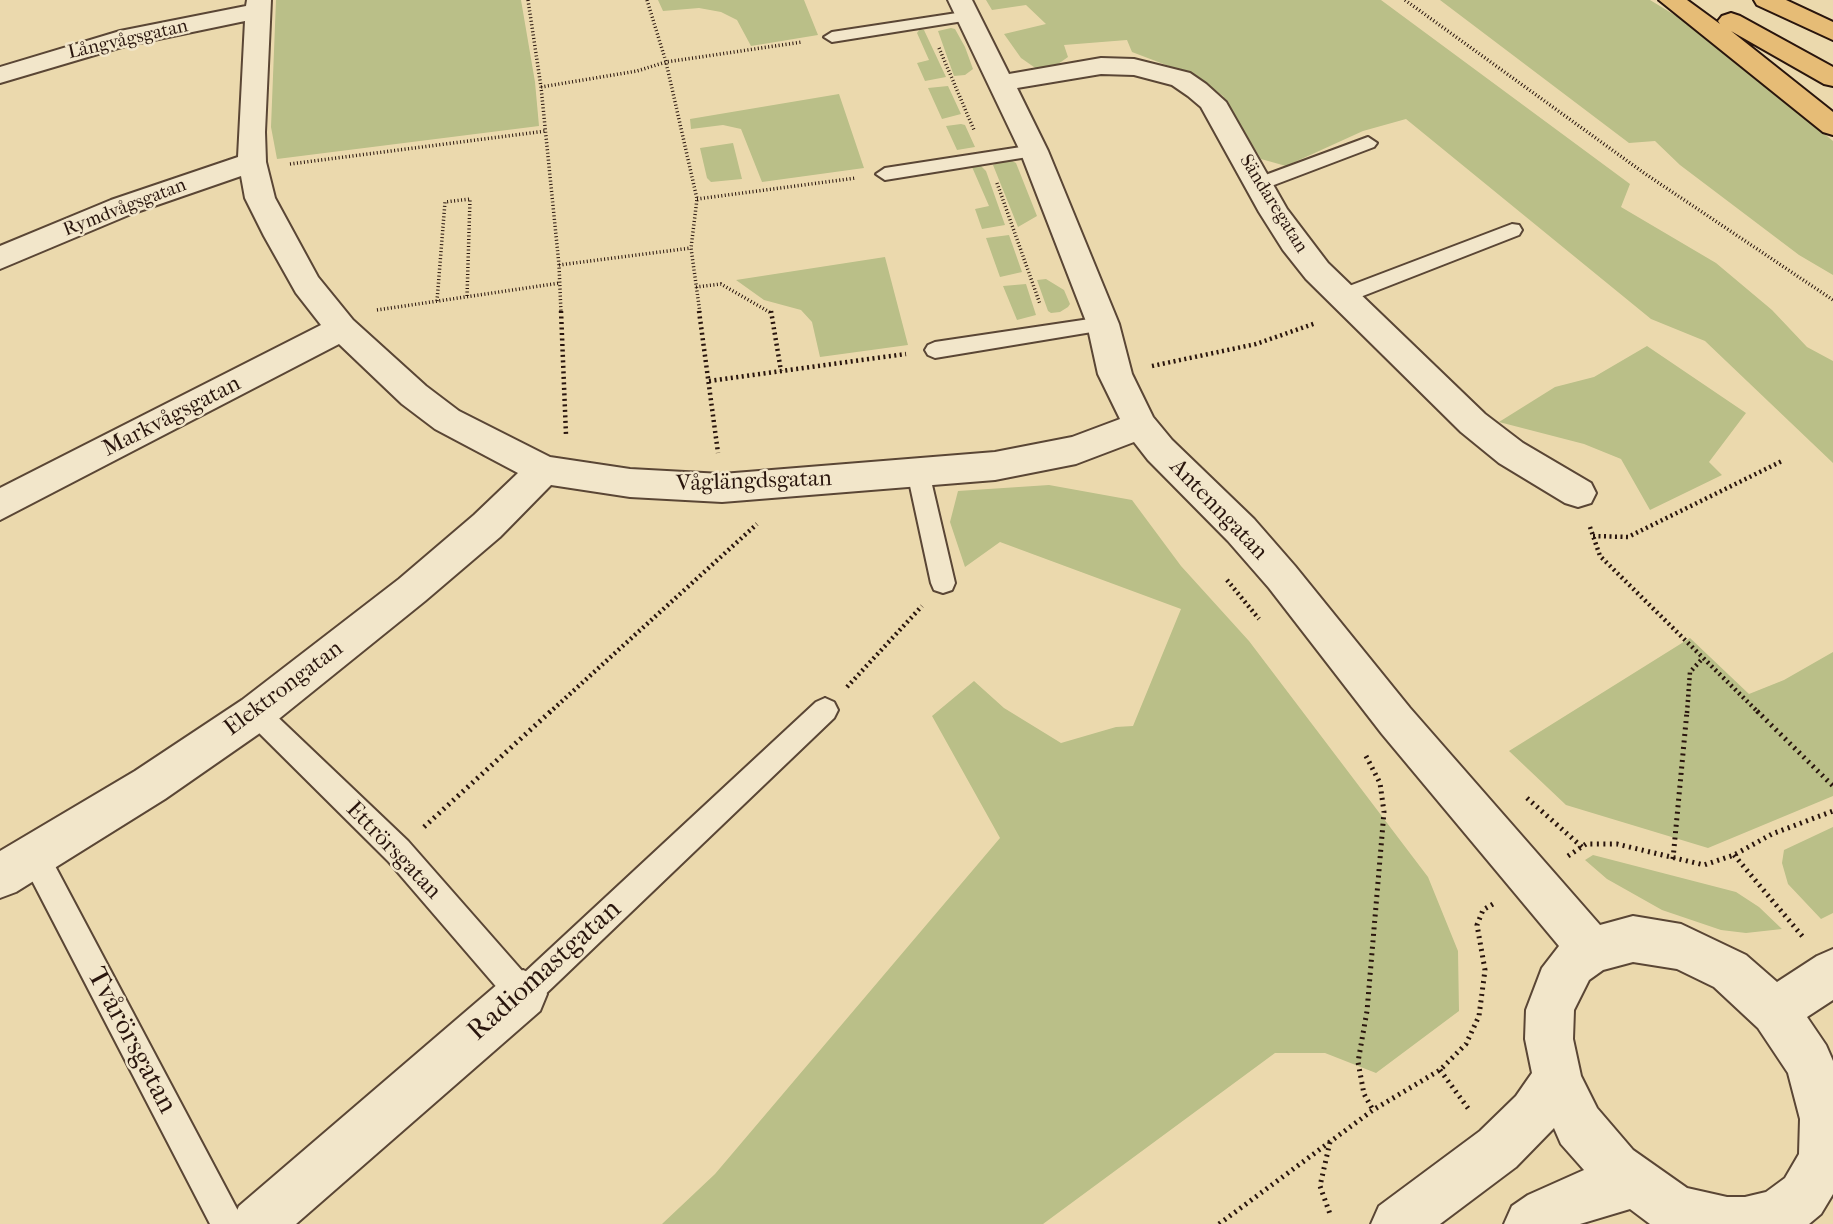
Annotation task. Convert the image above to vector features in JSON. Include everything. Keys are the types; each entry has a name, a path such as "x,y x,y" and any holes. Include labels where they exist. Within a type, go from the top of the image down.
{"main road":[{"path":"1671,0 1740,50 1833,126"},
{"path":"1690,0 1833,78"},
{"path":"1736,0 1833,51"},
{"path":"1766,0 1833,32"}],"street":[{"name":"Långvågsgatan","path":"0,75 120,39 259,6"},
{"name":"Våglängdsgatan","path":"259,6 251,132 252,165 260,198 307,285 342,328 414,396 447,420 544,470 630,483 722,488 995,466 1076,450 1140,425"},
{"name":"Antenngatan","path":"965,8 1034,151 1102,324 1115,373 1140,425 1160,450 1207,494 1274,568 1396,721 1592,950"},
{"name":"Sändaregatan","path":"1001,83 1101,66 1134,67 1181,79 1212,102 1294,243 1317,271 1473,423 1511,453 1578,493"},
{"name":"Rymdvågsgatan","path":"0,258 121,207 252,165"},
{"name":"Markvågsgatan","path":"0,505 342,328"},
{"name":"Elektrongatan","path":"0,876 35,858 150,785 256,713 412,590 486,526 544,470"},
{"path":"1633,939 1681,947 1730,971 1775,1011 1809,1062 1822,1100 1825,1119 1824,1154 1812,1184 1792,1208 1778,1215 1745,1223 1727,1223 1688,1214 1669,1206 1633,1183 1600,1152 1579,1126 1557,1078 1549,1039 1550,1010 1565,974 1573,964 1592,950 1633,939"},
{"path":"1775,1011 1819,956"},
{"name":"Radiomastgatan","path":"257,1224 523,994"},
{"path":"1397,1224 1498,1149 1534,1114 1557,1078"},
{"path":"1530,1224 1546,1213 1588,1194 1633,1183"}],"lane":[{"path":"832,37 965,8"},
{"path":"1259,184 1368,143"},
{"path":"885,174 1034,151"},
{"path":"1350,302 1512,230"},
{"path":"935,349 1102,324"},
{"path":"918,472 943,583"},
{"name":"Radiomastgatan","path":"523,994 825,710"},
{"name":"Ettrörsgatan","path":"256,713 398,851 523,994"},
{"name":"Tvårörsgatan","path":"35,858 228,1224"}],"path":[{"path":"528,0 541,87 559,265 566,446 544,470"},
{"path":"648,0 666,62 697,199 691,248 722,488"},
{"path":"1405,0 1644,173 1833,300"},
{"path":"541,87 637,71 666,62 832,37"},
{"path":"252,165 546,131"},
{"path":"697,199 885,174"},
{"path":"437,301 445,202 470,199 467,297"},
{"path":"559,265 691,248"},
{"path":"342,328 377,310 559,283"},
{"path":"696,287 721,284 771,311 781,371"},
{"path":"1115,373 1256,344 1350,302"},
{"path":"709,381 935,349"},
{"path":"1593,536 1628,537 1782,461"},
{"path":"398,851 777,506 783,482"},
{"path":"1578,493 1600,556 1833,786"},
{"path":"1226,579 1260,620"},
{"path":"825,710 943,583"},
{"path":"1673,859 1690,672 1703,658"},
{"path":"1362,751 1380,783 1384,813 1367,1011 1358,1062 1364,1094 1373,1110"},
{"path":"1527,798 1582,847"},
{"path":"1219,1224 1373,1110 1440,1070 1466,1044 1479,1016 1485,970 1477,925 1483,910 1586,844 1617,844 1704,865 1734,855 1772,834 1833,811"},
{"path":"1734,855 1819,956"},
{"path":"1330,1141 1320,1185 1330,1214"}],"green space":[{"path":"276,0 521,0 535,82 539,126 277,159 271,127"},
{"path":"658,0 804,0 818,35 751,46 737,20 721,12 699,8 663,11"},
{"path":"986,0 1381,0 1630,184 1621,207 1716,263 1772,310 1807,347 1833,361 1833,463 1705,341 1651,319 1406,119 1363,131 1286,166 1261,159 1223,96 1195,76 1132,52 1127,40 1064,45 1068,57 1044,74 1021,58 1004,34 1046,24 1026,5 992,10"},
{"path":"1440,0 1650,0 1696,28 1833,141 1833,275 1799,255 1680,165 1655,141 1629,143"},
{"path":"920,29 924,30 946,77 925,81 917,63 929,60 917,33"},
{"path":"955,29 965,47 973,69 965,75 954,76 938,31"},
{"path":"948,86 961,114 942,119 928,88"},
{"path":"839,94 864,168 762,182 741,129 723,125 691,129 690,119"},
{"path":"965,125 975,147 957,150 946,126"},
{"path":"733,143 742,179 711,182 707,178 700,148"},
{"path":"1008,159 1016,163 1037,216 1018,227 993,165"},
{"path":"979,164 986,171 1005,225 982,229 975,209 989,206 972,167"},
{"path":"1009,235 1022,272 1000,277 986,238"},
{"path":"885,257 908,345 820,357 812,322 801,310 764,300 736,280"},
{"path":"1046,279 1064,290 1070,304 1060,312 1048,311 1037,280"},
{"path":"1026,284 1036,315 1017,320 1003,286"},
{"path":"1647,346 1746,413 1709,462 1722,475 1650,510 1621,459 1584,444 1499,422 1555,387 1594,377"},
{"path":"1049,485 1132,500 1181,566 1249,641 1428,877 1458,951 1459,1011 1376,1073 1325,1053 1275,1053 1043,1224 662,1224 715,1174 1000,838 932,716 974,681 1004,708 1061,743 1116,727 1133,726 1181,609 1000,542 965,567 950,522 958,491"},
{"path":"1690,638 1749,694 1784,680 1833,652 1833,796 1708,848 1566,805 1509,751"},
{"path":"1833,827 1833,913 1821,919 1788,884 1782,863 1784,850"},
{"path":"1593,855 1736,892 1759,907 1782,929 1746,933 1721,930 1662,910 1607,879 1585,860"}]}
